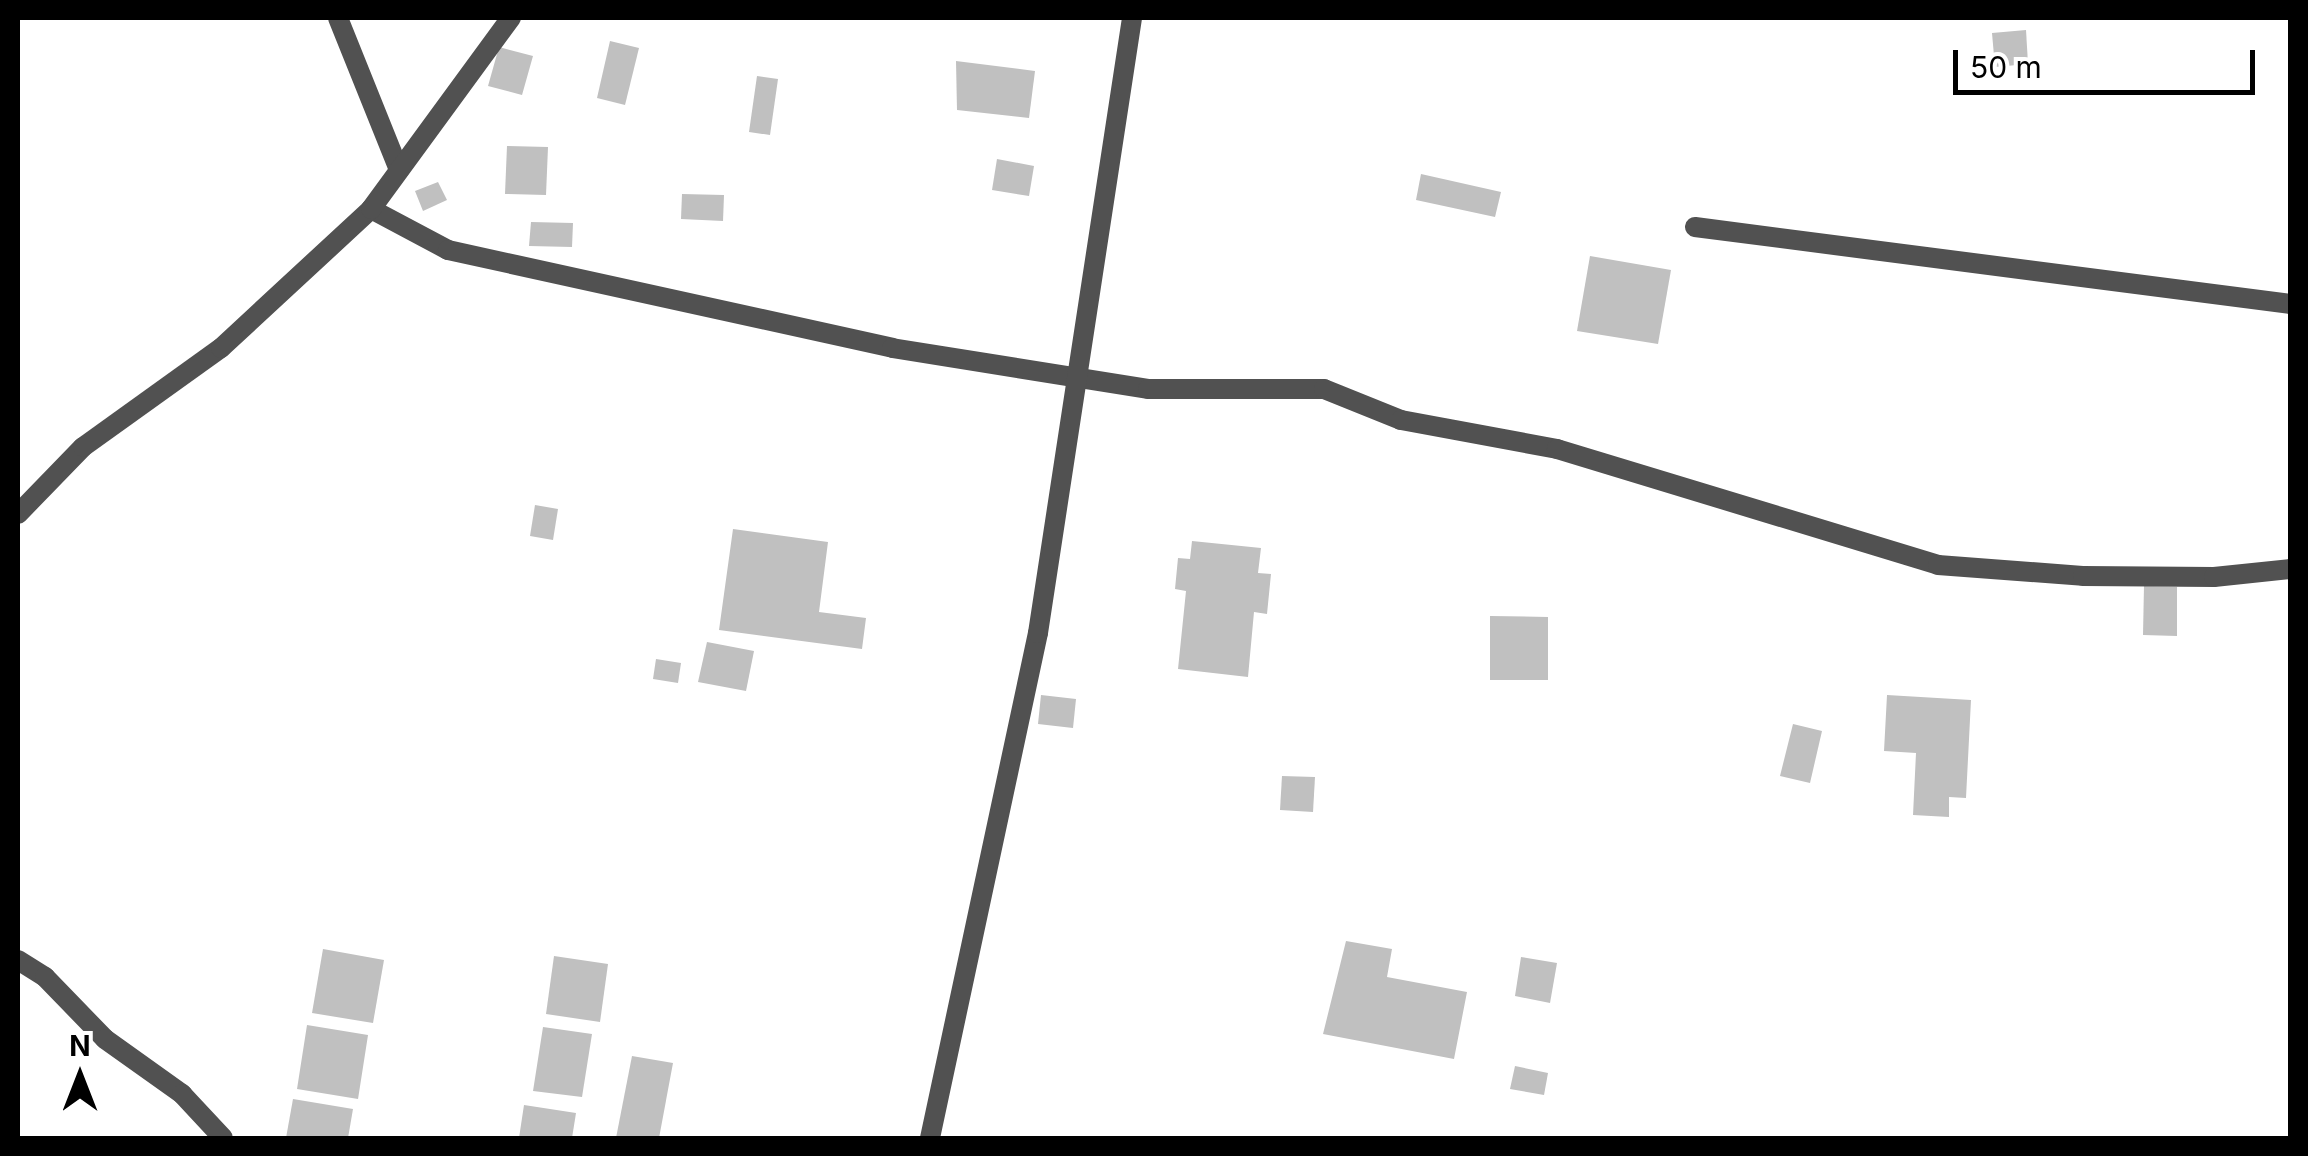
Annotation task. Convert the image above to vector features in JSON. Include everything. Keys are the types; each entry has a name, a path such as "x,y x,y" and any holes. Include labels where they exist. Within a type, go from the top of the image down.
{"street":[{"path":"338,18 399,170"},
{"path":"18,514 83,447 220,348 371,208 511,18"},
{"path":"930,1138 1038,633 1132,18"},
{"path":"371,208 448,250 1074,382 1211,391 1324,389 1401,420 1557,449 1938,565 2083,576 2214,577 2290,569"},
{"path":"1696,227 2290,304"},
{"path":"18,960 44,977 105,1039 182,1094 223,1138"}],"building":[{"path":"2026,30 2028,64 1995,67 1992,33"},
{"path":"610,41 639,48 625,105 597,98"},
{"path":"499,47 533,56 522,95 488,86"},
{"path":"956,61 1035,71 1029,118 957,110"},
{"path":"757,76 778,79 770,135 749,132"},
{"path":"507,146 548,147 546,195 505,194"},
{"path":"997,159 1034,166 1029,196 992,190"},
{"path":"1421,174 1501,192 1495,217 1416,200"},
{"path":"438,182 447,200 423,211 415,191"},
{"path":"682,194 724,195 723,221 681,219"},
{"path":"531,222 573,223 572,247 529,246"},
{"path":"1590,256 1671,270 1658,344 1577,331"},
{"path":"535,505 558,509 553,540 530,536"},
{"path":"733,529 828,542 819,612 866,618 862,649 719,630"},
{"path":"1192,541 1261,548 1258,573 1271,574 1267,614 1254,612 1248,677 1178,669 1186,591 1175,589 1178,558 1190,559"},
{"path":"2144,586 2177,587 2177,636 2143,635"},
{"path":"1490,616 1548,617 1548,680 1490,680"},
{"path":"707,642 754,651 746,691 698,682"},
{"path":"656,659 681,663 678,683 653,679"},
{"path":"1041,695 1076,699 1073,728 1038,724"},
{"path":"1887,695 1971,700 1966,798 1949,797 1949,817 1913,815 1916,753 1884,751"},
{"path":"1793,724 1822,731 1810,783 1780,776"},
{"path":"1282,776 1315,777 1313,812 1280,810"},
{"path":"1346,941 1392,949 1387,977 1467,992 1454,1059 1323,1034"},
{"path":"323,949 384,960 373,1023 312,1013"},
{"path":"554,956 608,964 600,1022 546,1014"},
{"path":"1521,957 1557,963 1550,1003 1515,996"},
{"path":"307,1025 368,1035 358,1099 297,1089"},
{"path":"543,1027 592,1034 582,1097 533,1091"},
{"path":"632,1056 673,1063 659,1138 616,1138"},
{"path":"1515,1066 1548,1073 1544,1095 1510,1089"},
{"path":"293,1099 353,1109 348,1138 286,1138"},
{"path":"524,1105 576,1113 572,1138 519,1138"}]}
